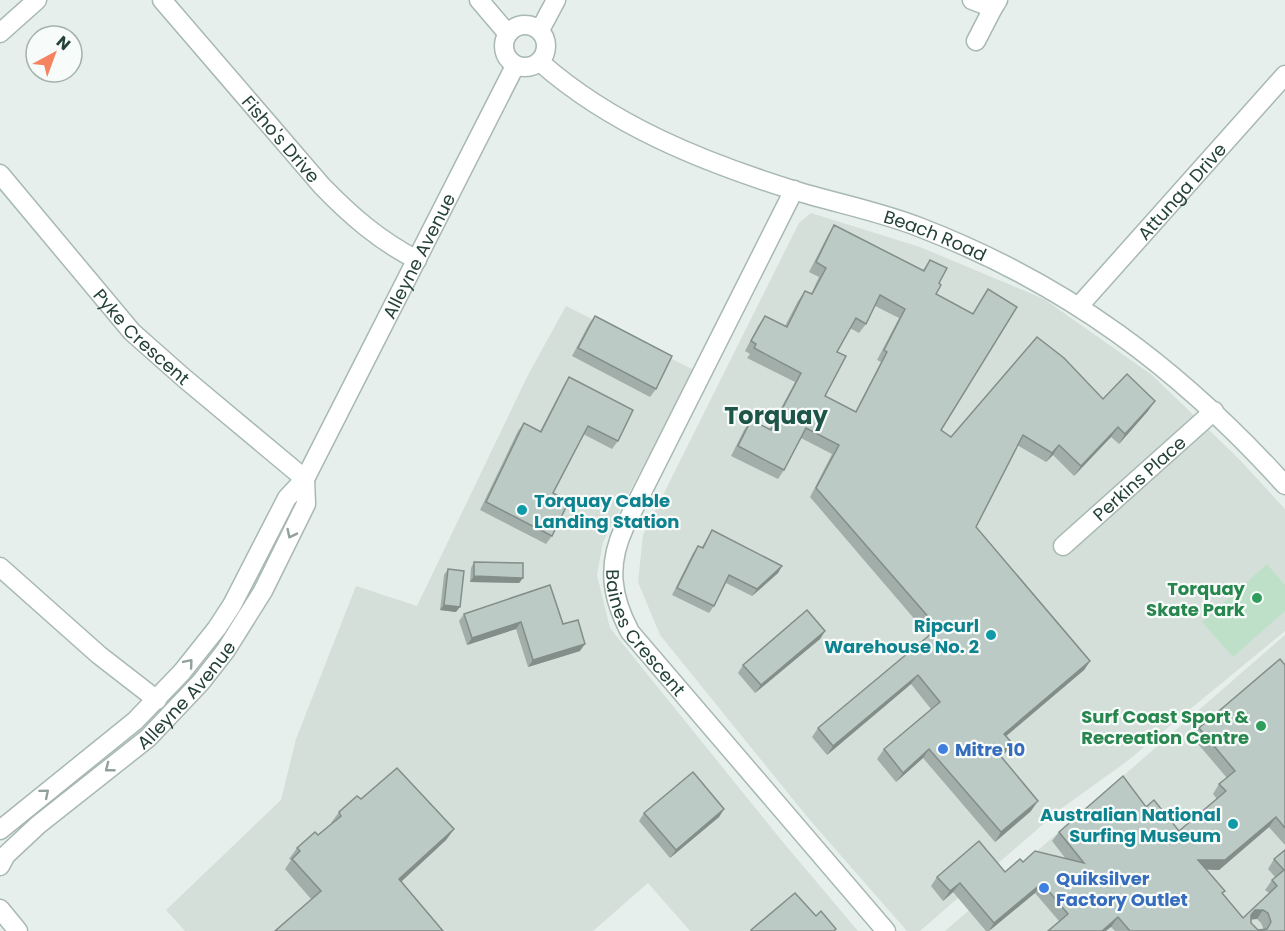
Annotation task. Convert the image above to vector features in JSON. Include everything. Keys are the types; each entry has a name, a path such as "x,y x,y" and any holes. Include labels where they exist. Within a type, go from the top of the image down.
{"street":[{"path":"0,33 37,0"},
{"name":"Fisho's Drive","path":"162,0 347,212 377,237 417,260"},
{"path":"479,0 508,34"},
{"path":"540,30 556,0"},
{"path":"972,0 996,4 976,41"},
{"path":"523,25 540,30 546,38 546,49 540,62 532,68 524,69 515,66 507,58 504,49 504,40 508,34 515,27 523,25"},
{"name":"Beach Road","path":"540,62 582,96 644,131 733,170 794,190 881,213 927,230 990,258 1079,306 1148,354 1215,411 1244,439 1285,485"},
{"name":"Alleyne Avenue","path":"0,830 135,721 157,700 217,628 237,595 287,498 305,480 515,66"},
{"name":"Attunga Drive","path":"1079,306 1285,75"},
{"name":"Pyke Crescent","path":"0,174 132,332 192,386 305,480"},
{"name":"Baines Crescent","path":"794,190 616,545 612,563 613,578 621,614 630,632 886,931"},
{"name":"Perkins Place","path":"1063,546 1215,411"},
{"name":"Alleyne Avenue","path":"0,866 6,855 39,825 148,738 201,682 226,650 263,591 306,504 305,480"},
{"path":"0,567 99,655 157,700"},
{"path":"0,909 18,931"}],"shaded area":[{"path":"811,213 920,247 1044,299 1152,375 1240,460 1285,509 1285,631 1126,762 1062,808 920,931 907,931 809,819 660,635 638,582 643,535 799,223"},
{"path":"566,306 694,370 603,542 597,575 610,628 782,841 858,931 690,931 648,883 593,931 185,931 166,910 281,800 296,739 356,586 417,606 528,375"},
{"path":"1285,635 1285,931 945,931"}],"green space":[{"name":"Torquay Skate Park","path":"1267,564 1285,585 1285,611 1233,657 1202,622"}],"building":[{"path":"834,225 924,271 930,260 947,268 936,294 973,314 988,289 1017,307 941,430 951,437 1037,337 1064,358 1103,399 1127,374 1155,401 1125,434 1118,427 1081,466 1059,445 1052,453 1023,435 976,527 1090,661 1004,734 1012,743 999,754 1038,801 1001,832 929,749 903,773 884,749 940,702 918,675 833,746 818,728 938,628 816,488 839,445 806,428 784,470 738,446 751,420 771,430 801,373 754,348 756,344 751,341 765,316 787,327 805,291 812,294 826,268 816,262","holes":["880,295 905,309 884,350 887,352 856,412 825,396 846,356 837,352 856,318 866,324"]},
{"path":"595,316 672,356 656,389 578,348"},
{"path":"569,377 633,410 618,441 588,426 553,493 569,501 552,536 486,502 524,423 541,432"},
{"path":"712,530 782,566 757,589 729,575 714,606 677,588 698,546 703,548"},
{"path":"474,562 523,563 523,578 474,576"},
{"path":"448,569 464,571 460,607 444,605"},
{"path":"550,585 563,624 578,620 585,644 533,660 521,622 472,638 464,614"},
{"path":"807,610 825,631 761,685 743,665"},
{"path":"1280,659 1285,665 1285,828 1276,817 1225,860 1198,860 1225,891 1222,893 1243,918 1277,886 1272,880 1284,870 1274,859 1285,850 1285,931 1130,931 1118,917 1102,931 1048,931 1068,914 1042,883 994,923 960,883 950,891 937,877 979,841 1005,872 1020,859 1023,862 1035,851 1084,863 1059,832 1123,776 1146,807 1154,800 1179,831 1226,791 1219,784 1235,771 1199,728","holes":["1255,910 1268,913 1271,922 1267,929 1258,930 1251,923 1251,915"]},
{"path":"397,768 454,829 399,879 443,931 275,931 321,891 292,859 300,851 297,848 315,832 318,835 341,816 339,812 357,796 361,799"},
{"path":"693,772 724,809 676,850 644,813"},
{"path":"795,893 816,916 821,911 836,929 834,931 751,930"}],"place":[{"name":"Torquay Cable Landing Station","path":"522,510"},
{"name":"Torquay Skate Park","path":"1257,598"},
{"name":"Ripcurl Warehouse No. 2","path":"991,635"},
{"name":"Surf Coast Sport & Recreation Centre","path":"1261,726"},
{"name":"Mitre 10","path":"943,749"},
{"name":"Australian National Surfing Museum","path":"1233,824"},
{"name":"Quiksilver Factory Outlet","path":"1044,888"}],"district":[{"name":"Torquay","path":"776,415"}]}
